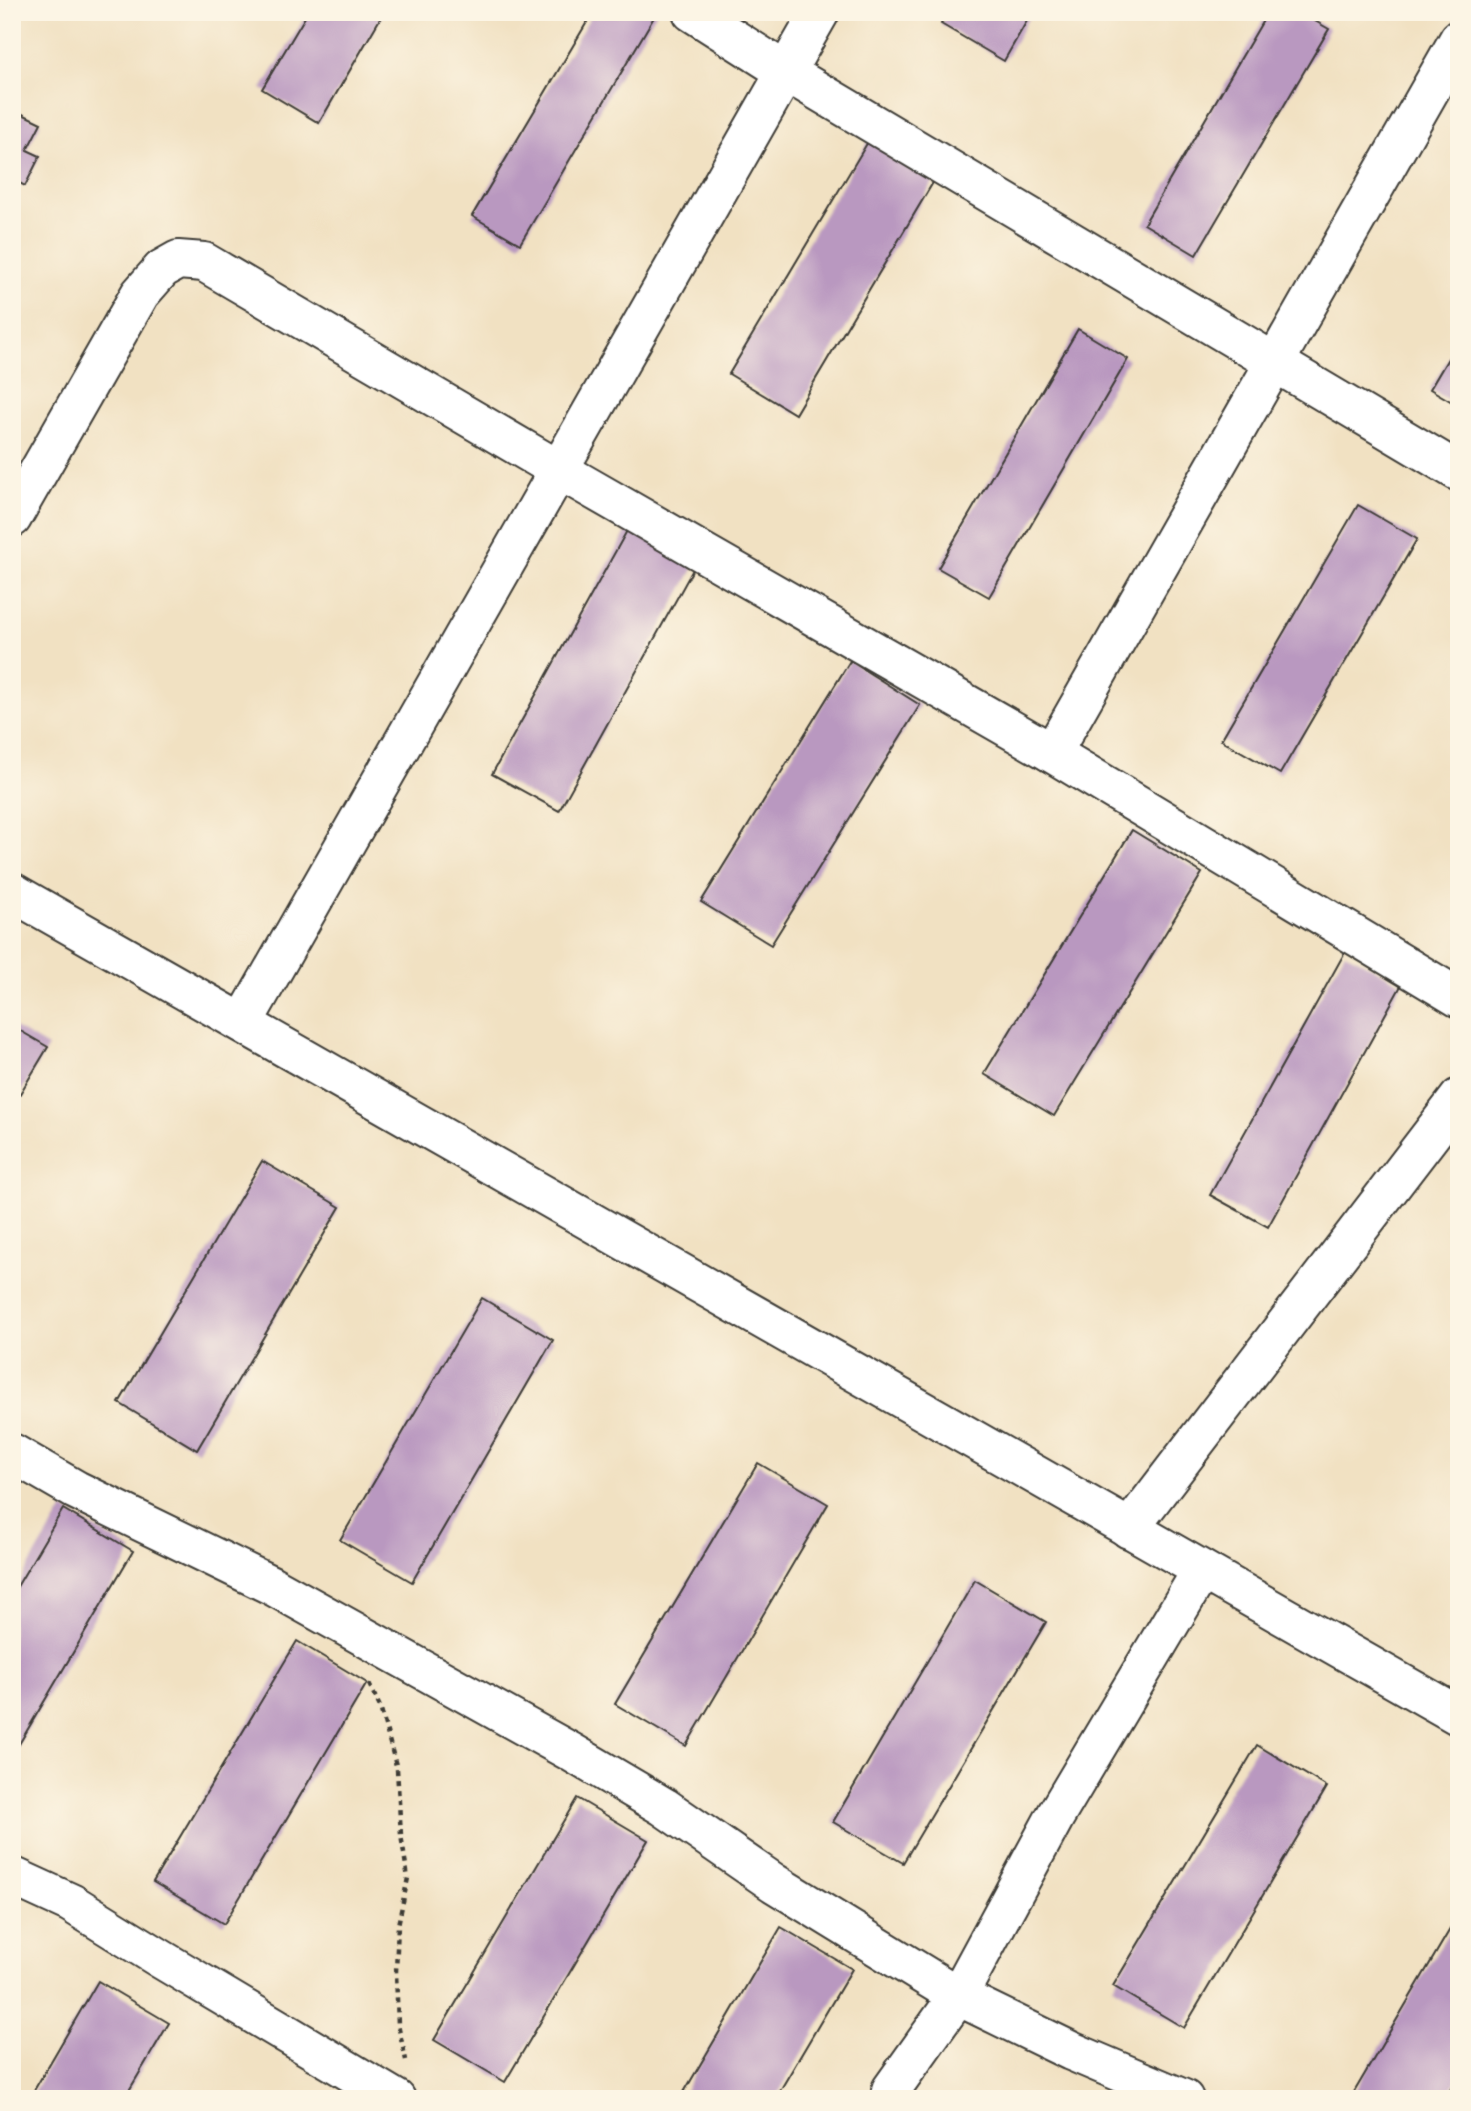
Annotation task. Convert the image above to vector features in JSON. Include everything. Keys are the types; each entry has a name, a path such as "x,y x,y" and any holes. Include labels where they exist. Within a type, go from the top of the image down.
{"street":[{"path":"692,12 786,72 1459,472"},
{"path":"243,1023 820,12"},
{"path":"1052,753 1459,38"},
{"path":"12,518 140,294 162,270 178,260 204,262 559,470 1052,753 1459,998"},
{"path":"12,892 1459,1716"},
{"path":"1129,1528 1459,1098"},
{"path":"12,1453 76,1490 282,1591 571,1752 664,1807 774,1883 958,1996 1071,2051 1184,2099"},
{"path":"895,2096 958,1996 1056,1815 1202,1570"},
{"path":"12,1876 71,1903 396,2099"}],"path":[{"path":"365,1672 380,1707 397,1769 401,1835 408,1878 398,1925 396,1972 398,2025 407,2063"}],"building":[{"path":"308,12 384,12 319,123 262,89"},
{"path":"593,12 657,12 520,244 472,216"},
{"path":"948,12 1032,12 1004,61 941,24"},
{"path":"1268,12 1299,12 1329,29 1196,255 1144,224"},
{"path":"12,109 41,123 27,150 40,156 25,186 14,180 12,184"},
{"path":"872,135 938,174 795,414 729,374"},
{"path":"1078,329 1128,359 989,597 938,568"},
{"path":"1459,340 1459,406 1430,389"},
{"path":"1358,505 1417,539 1280,774 1221,740"},
{"path":"629,527 696,564 559,811 492,774"},
{"path":"850,661 920,705 771,945 701,902"},
{"path":"1132,830 1202,873 1054,1116 984,1074"},
{"path":"1345,952 1402,984 1268,1227 1210,1195"},
{"path":"12,1026 48,1047 12,1107"},
{"path":"262,1161 340,1207 197,1450 119,1403"},
{"path":"482,1298 553,1340 412,1582 340,1540"},
{"path":"758,1463 828,1504 686,1746 615,1704"},
{"path":"63,1509 133,1551 12,1756 12,1595"},
{"path":"975,1580 1046,1622 903,1863 833,1822"},
{"path":"297,1641 367,1683 224,1924 153,1882"},
{"path":"1257,1745 1327,1787 1184,2028 1113,1986"},
{"path":"577,1798 648,1840 505,2082 434,2040"},
{"path":"1459,1914 1459,2075 1445,2099 1350,2099"},
{"path":"781,1927 852,1969 775,2099 680,2099"},
{"path":"98,1981 169,2023 124,2099 29,2099"}]}
